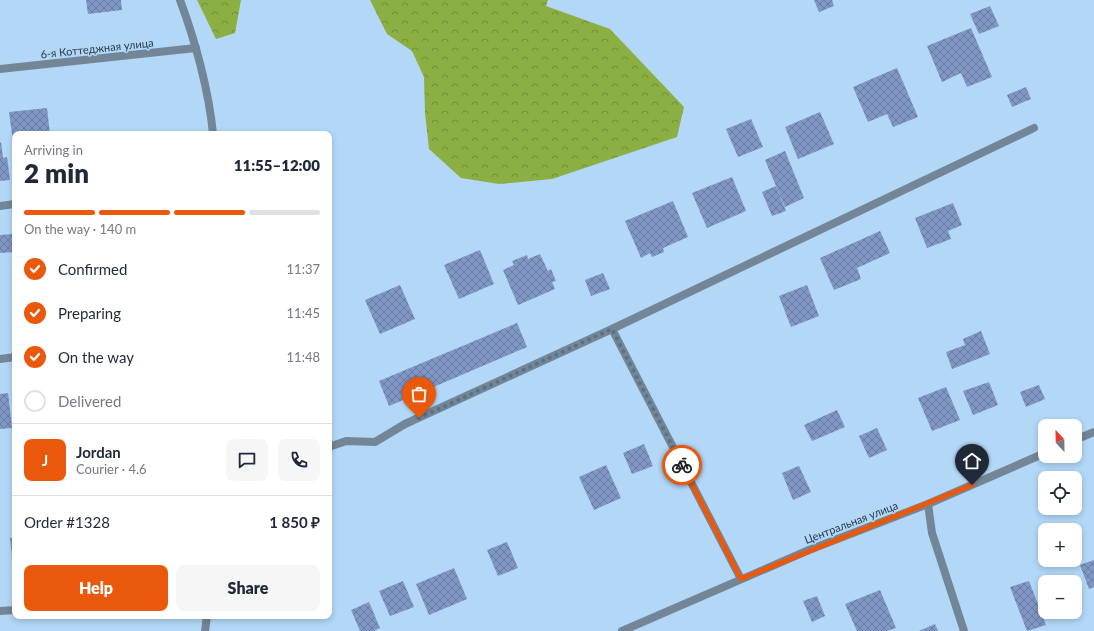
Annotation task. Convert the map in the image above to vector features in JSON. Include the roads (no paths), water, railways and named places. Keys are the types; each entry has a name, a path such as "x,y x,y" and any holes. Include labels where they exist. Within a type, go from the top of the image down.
{"street":[{"path":"180,0 196,48 211,111 212,131"},
{"name":"6-я Коттеджная улица","path":"0,69 196,48"},
{"path":"332,446 346,441 375,442 405,424 612,329 1034,128"},
{"path":"0,206 12,204"},
{"path":"612,329 741,579"},
{"path":"0,359 12,357"},
{"path":"1082,437 1094,432"},
{"name":"Центральная улица","path":"622,631 809,550 928,504 1038,456"},
{"path":"928,504 932,533 964,631"},
{"path":"0,611 12,610"},
{"path":"205,631 206,619"}]}
